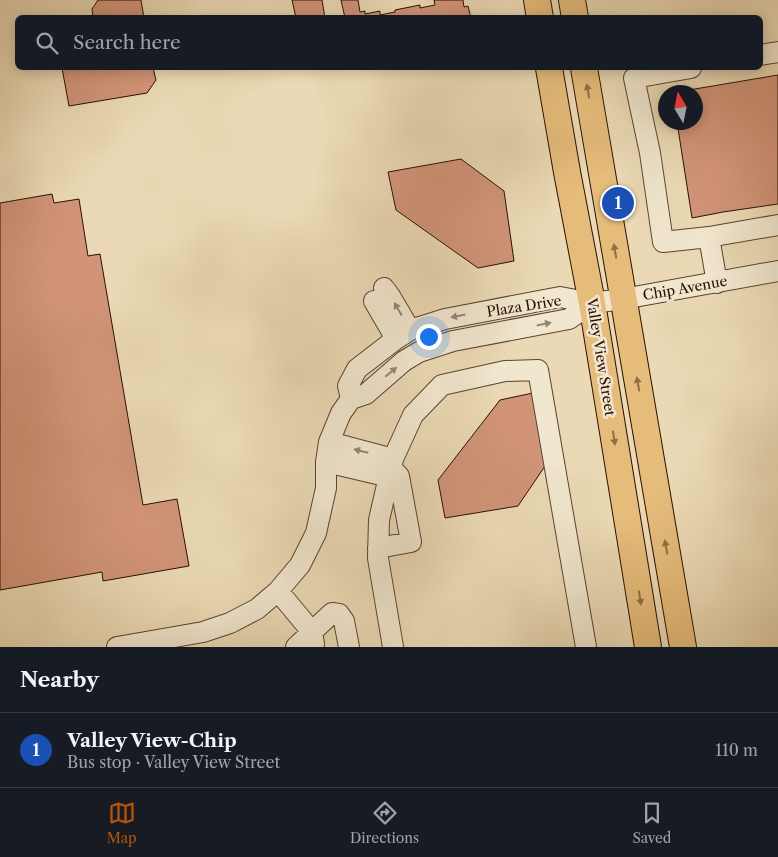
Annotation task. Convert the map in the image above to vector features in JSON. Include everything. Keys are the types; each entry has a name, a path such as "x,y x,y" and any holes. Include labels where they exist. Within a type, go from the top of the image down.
{"main road":[{"path":"537,0 540,15"},
{"path":"572,0 574,15"},
{"name":"Valley View Street","path":"549,70 592,303 648,647"},
{"path":"584,70 683,647"}],"street":[{"path":"763,54 778,52"},
{"path":"680,70 634,78 650,153 663,242 709,237 778,225"},
{"path":"709,237 717,282"},
{"name":"Chip Avenue","path":"592,303 778,271"},
{"path":"379,295 390,296 403,334"},
{"name":"Plaza Drive","path":"351,399 348,386 357,369 403,334 445,319 560,297 592,303"},
{"name":"Plaza Drive","path":"123,646 203,632 230,623 257,609 278,591 300,565 316,534 326,488 328,452 341,413 351,399 366,394 404,361 419,352 453,341 569,319 592,303"},
{"path":"393,647 378,558 379,520 392,468 413,415 442,385 505,371 538,370 586,647"},
{"path":"328,452 392,468 399,476 411,542 378,548"},
{"path":"278,591 313,639"},
{"path":"296,647 313,639 332,613 339,614 344,621 349,647"}],"building":[{"path":"98,0 141,0 144,15 93,15 92,9"},
{"path":"292,0 322,0 324,15 295,15"},
{"path":"341,0 358,0 360,12 365,11 365,14 380,11 380,15 344,15"},
{"path":"434,0 463,0 464,7 468,6 470,15 380,15 420,5 420,8 435,5"},
{"path":"62,70 154,70 156,80 147,93 69,106"},
{"path":"778,75 778,204 692,218 678,130 703,130 703,88"},
{"path":"461,159 504,191 514,261 478,268 396,210 388,172"},
{"path":"52,194 54,203 79,199 88,256 100,254 143,505 177,499 189,566 103,581 102,572 0,590 0,203"},
{"path":"533,393 547,463 518,506 445,518 438,480 500,400"}],"place":[{"name":"Valley View-Chip","path":"618,203"}]}
